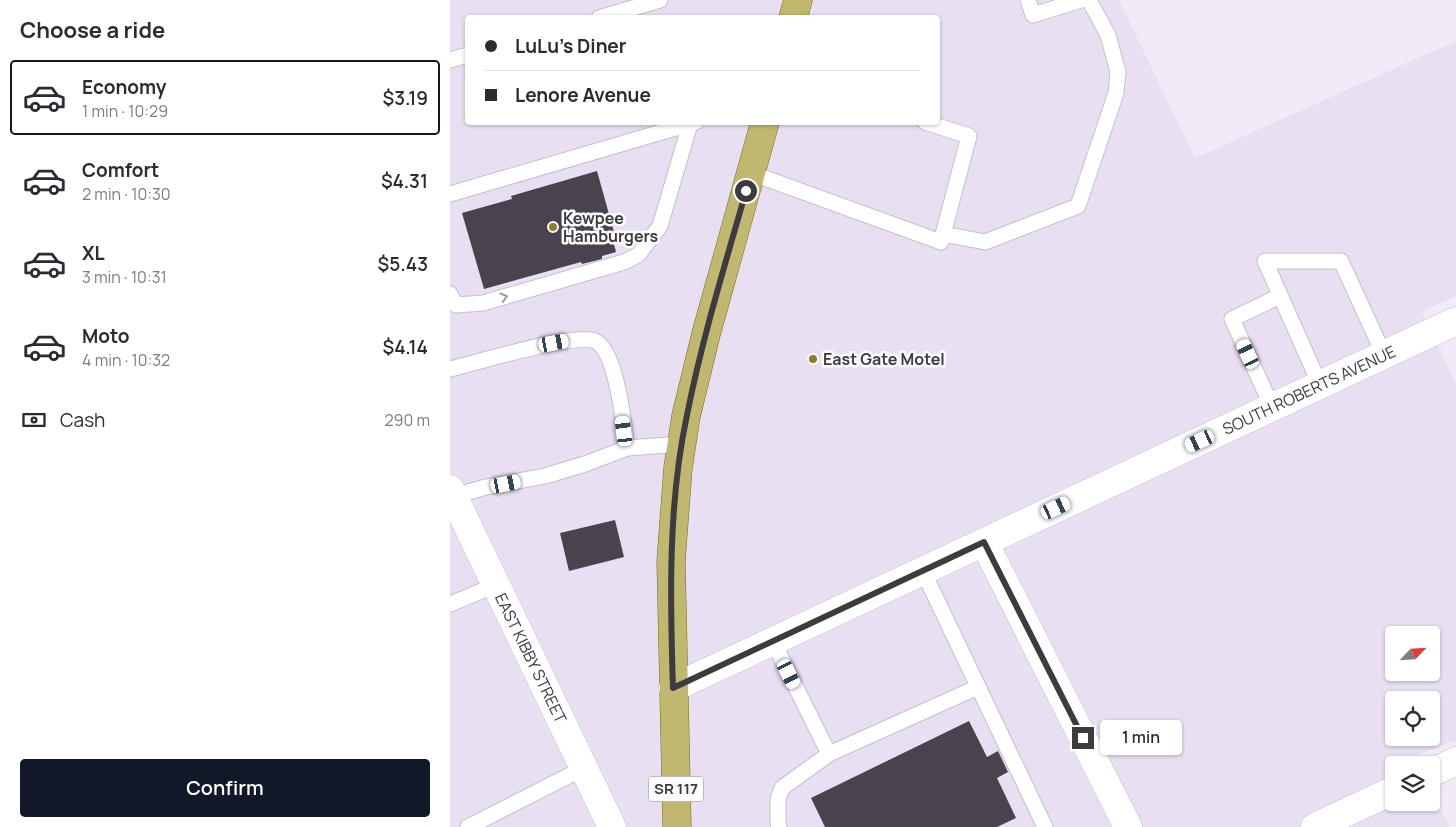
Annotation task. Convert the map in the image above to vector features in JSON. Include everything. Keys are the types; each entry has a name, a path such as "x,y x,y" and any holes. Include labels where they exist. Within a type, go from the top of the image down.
{"main road":[{"path":"794,15 798,0"},
{"name":"SR 117","path":"677,827 671,561 673,517 682,444 686,416 706,334 764,125"}],"street":[{"name":"SOUTH ROBERTS AVENUE","path":"673,688 1456,321"},
{"name":"EAST KIBBY STREET","path":"452,492 612,827"},
{"path":"984,542 1128,827"},
{"path":"1440,769 1456,761"},
{"path":"1315,827 1385,794"}],"lane":[{"path":"607,15 634,4 660,0"},
{"path":"1028,0 1033,15 1081,0"},
{"path":"943,234 985,242 1078,206 1116,93 1118,72 1108,35 1089,0"},
{"path":"450,60 465,56"},
{"path":"450,194 686,125"},
{"path":"453,300 483,303 624,262 638,255 660,226 692,125"},
{"path":"751,173 941,242 969,136 934,125"},
{"path":"1320,385 1265,261 1342,261 1384,355"},
{"path":"1272,407 1232,319 1280,296"},
{"path":"450,369 579,338 596,341 606,352 620,396 626,448"},
{"path":"452,492 545,476 585,464 626,448 682,444"},
{"path":"923,571 1045,827"},
{"path":"450,604 496,585"},
{"path":"773,641 829,754"},
{"path":"779,827 778,799 782,788 829,754 978,687"},
{"path":"468,827 584,768"}],"shaded area":[{"path":"450,0 1119,0 1195,158 1456,41 1456,296 1422,312 1456,384 1456,740 1414,756 1385,756 1385,811 1440,811 1440,808 1450,827 450,827"}],"building":[{"path":"597,171 614,232 611,233 616,252 602,256 602,259 582,264 581,262 484,289 462,213 512,199 511,196"},
{"path":"615,520 624,557 569,571 560,533"},
{"path":"969,721 987,757 998,751 1008,772 997,778 1016,818 997,827 825,827 811,798"}],"place":[{"name":"Kewpee Hamburgers","path":"553,227"},
{"name":"East Gate Motel","path":"813,359"}],"route":[{"path":"746,191 698,365 686,416 678,468 671,561 673,688 984,542 1083,738"}]}
